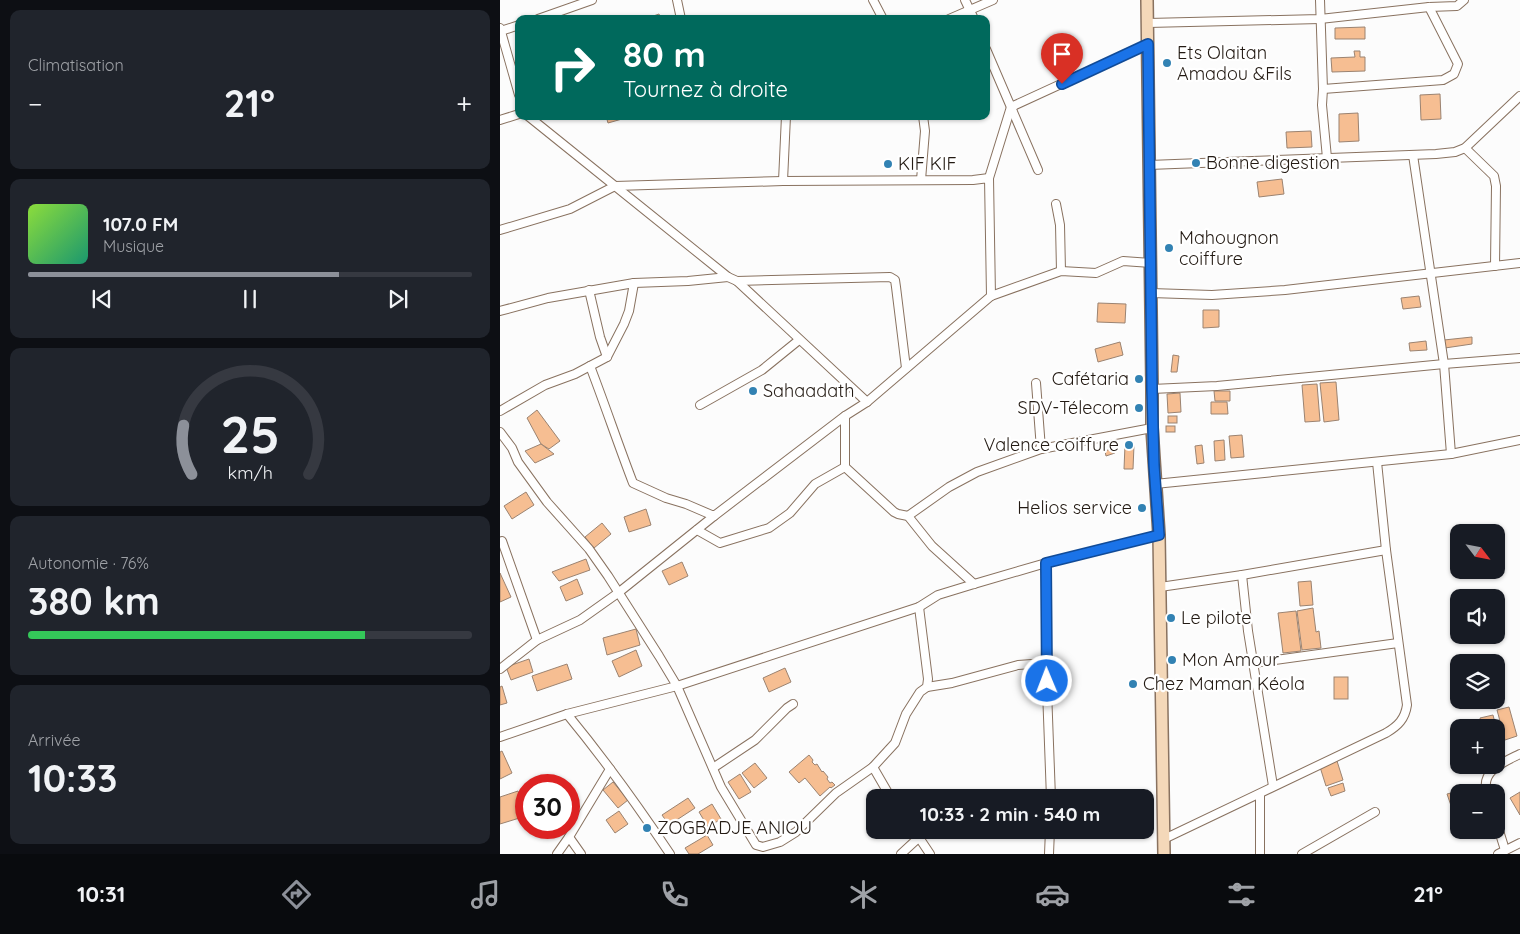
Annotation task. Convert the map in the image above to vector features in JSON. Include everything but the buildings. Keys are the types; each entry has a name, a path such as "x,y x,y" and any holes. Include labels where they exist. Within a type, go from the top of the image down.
{"main road":[{"path":"1147,0 1152,428 1159,535 1164,854"}],"street":[{"path":"548,15 582,1 592,0"},
{"path":"677,0 680,15"},
{"path":"873,0 881,15"},
{"path":"965,0 972,15"},
{"path":"958,15 993,0"},
{"path":"1320,0 1322,105 1326,158"},
{"path":"1148,23 1320,19 1429,7 1457,6 1464,0"},
{"path":"1323,89 1442,80 1454,74 1458,64 1429,7"},
{"path":"515,26 500,30 515,82"},
{"path":"991,296 989,178 1011,108 1148,44"},
{"path":"990,58 1038,170"},
{"path":"1149,165 1455,152 1465,148 1519,100"},
{"path":"500,120 515,115"},
{"path":"533,120 728,277 737,281 867,402"},
{"path":"783,181 786,120"},
{"path":"921,180 925,131 924,120"},
{"path":"1465,148 1494,176 1496,186 1495,266"},
{"path":"1413,155 1444,364 1451,454"},
{"path":"500,230 570,209 615,186 783,181 973,180 989,178"},
{"path":"1056,204 1060,225 1061,271"},
{"path":"500,670 537,640 580,620 618,593 714,516 845,416 867,402 991,296 1061,271 1096,274 1123,261 1151,263"},
{"path":"1151,292 1212,295 1285,290 1520,263"},
{"path":"737,281 890,276 896,286 906,368"},
{"path":"500,311 548,298 634,283 728,277"},
{"path":"500,411 545,385 575,374 607,357 629,311 634,283"},
{"path":"589,290 600,337 607,357"},
{"path":"700,404 762,370 799,340"},
{"path":"1152,389 1236,385 1520,358"},
{"path":"590,366 633,483 714,516"},
{"path":"1036,383 1041,448"},
{"path":"845,416 845,467 894,512 908,516 932,546 974,584"},
{"path":"908,516 948,487 977,472 1041,448 1152,428"},
{"path":"500,432 512,448 518,462 547,502 589,549 677,686 721,787 756,845 763,847 780,842 796,832 836,793 873,767 895,743 906,714 920,692 927,687 952,683 1018,665 1046,663"},
{"path":"1155,484 1451,454 1520,440"},
{"path":"1164,839 1386,733 1399,724 1406,711 1407,704 1386,550 1377,462"},
{"path":"697,530 720,543 769,528 790,513 815,484 845,467"},
{"path":"500,737 567,714 677,686 919,607 938,595 1046,563 1159,535"},
{"path":"502,541 537,640"},
{"path":"1160,587 1386,550"},
{"path":"1046,563 1046,663 1051,789"},
{"path":"1242,575 1248,632 1273,786"},
{"path":"919,607 928,679 927,687"},
{"path":"1254,663 1398,643"},
{"path":"713,768 755,740 793,704"},
{"path":"567,714 589,740 670,854"},
{"path":"1486,784 1488,775 1493,769 1520,754"},
{"path":"873,767 886,789"},
{"path":"580,819 610,769"},
{"path":"1260,794 1260,854"},
{"path":"1302,854 1375,812"},
{"path":"557,854 568,839"},
{"path":"570,839 581,854"},
{"path":"901,854 912,839"},
{"path":"921,839 930,854"},
{"path":"1050,839 1050,854"},
{"path":"1499,839 1502,852 1520,843"}],"place":[{"name":"Ets Olaitan Amadou &Fils","path":"1167,63"},
{"name":"Bonne digestion","path":"1196,163"},
{"name":"KIF KIF","path":"888,164"},
{"name":"Mahougnon coiffure","path":"1169,248"},
{"name":"Cafétaria","path":"1139,379"},
{"name":"Sahaadath","path":"753,391"},
{"name":"SDV-Télecom","path":"1139,408"},
{"name":"Valence coiffure","path":"1129,445"},
{"name":"Helios service","path":"1142,508"},
{"name":"Le pilote","path":"1171,618"},
{"name":"Mon Amour","path":"1172,660"},
{"name":"Chez Maman Kéola","path":"1133,684"},
{"name":"ZOGBADJE ANIOU","path":"647,828"}],"route":[{"path":"1047,681 1046,563 1159,535 1152,428 1148,44 1062,84"}]}
